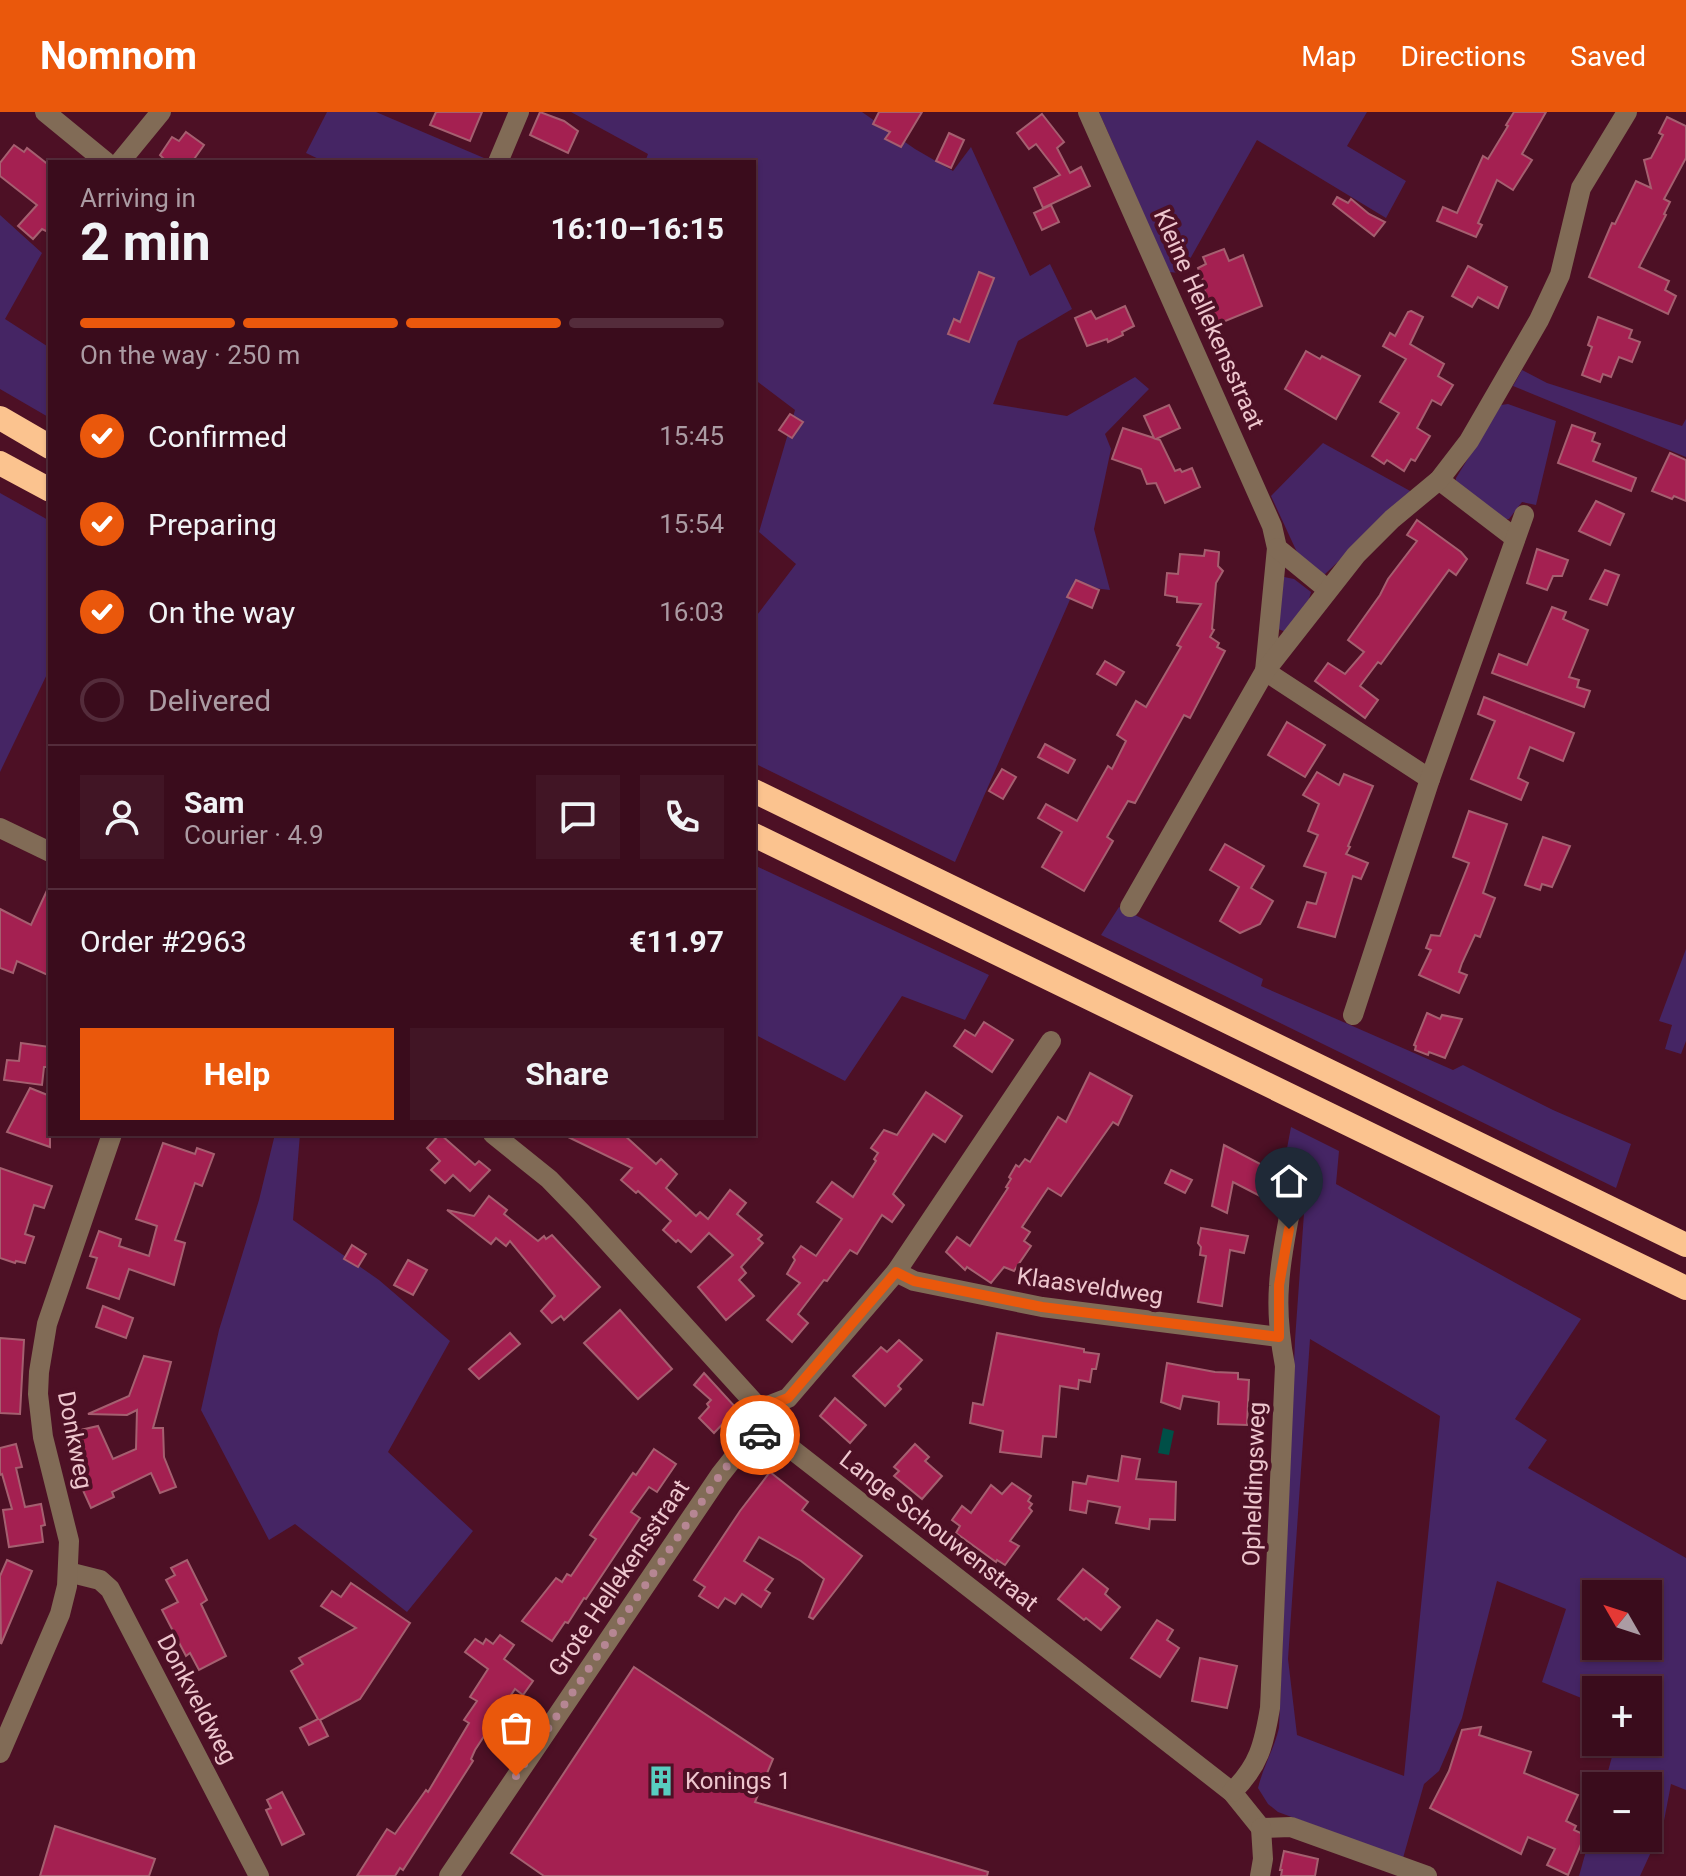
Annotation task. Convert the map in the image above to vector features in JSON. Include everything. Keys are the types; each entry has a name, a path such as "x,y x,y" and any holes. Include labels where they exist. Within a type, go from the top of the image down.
{"highway":[{"path":"0,418 48,446"},
{"path":"0,463 48,489"},
{"path":"756,792 1686,1245"},
{"path":"756,836 1686,1288"}],"street":[{"path":"45,112 104,160"},
{"path":"122,160 161,112"},
{"path":"499,160 519,112"},
{"name":"Kleine Hellekensstraat","path":"1088,112 1272,526 1277,548 1265,671"},
{"name":"Kleine Hellekensstraat","path":"1130,907 1265,671 1327,589 1383,528 1439,480 1469,441 1539,320 1560,275 1581,188 1627,112"},
{"path":"1439,480 1515,538"},
{"path":"1353,1015 1430,779 1524,515"},
{"path":"1277,548 1327,589"},
{"path":"1265,671 1430,779"},
{"path":"0,828 48,851"},
{"path":"760,1409 788,1398 896,1272 1051,1041"},
{"name":"Donkweg","path":"0,1753 60,1614 68,1572 66,1522 41,1426 39,1372 47,1324 111,1136"},
{"path":"496,1136 541,1172 581,1212 760,1409 760,1436"},
{"name":"Opheldingsweg","path":"1232,1792 1250,1775 1264,1744 1270,1708 1285,1366 1279,1337 1279,1285 1294,1201 1296,1168"},
{"name":"Klaasveldweg","path":"896,1272 914,1281 1042,1307 1279,1337"},
{"name":"Lange Schouwenstraat","path":"760,1436 785,1444 1232,1792 1261,1828"},
{"name":"Grote Hellekensstraat","path":"449,1876 720,1475 739,1451 760,1436"},
{"name":"Donkveldweg","path":"68,1572 100,1580 110,1589 259,1876"},
{"path":"1260,1876 1263,1859 1261,1828 1291,1827 1427,1876"}],"shaded area":[{"path":"327,112 376,112 484,158 321,160 306,153"},
{"path":"571,112 862,112 953,171 971,147 1030,276 1050,264 1072,309 1018,341 993,404 1067,416 1135,377 1149,389 1105,434 1111,449 1094,529 1110,590 1076,586 955,862 756,764 756,616 796,564 759,532 795,410 756,381 756,160 646,160 648,154"},
{"path":"1099,112 1367,112 1347,146 1406,181 1386,218 1257,140 1190,259 1180,273 1169,272"},
{"path":"0,215 42,253 5,319 48,347 48,417 0,389"},
{"path":"1522,370 1547,383 1682,426 1686,419 1686,457 1513,386"},
{"path":"1508,404 1556,421 1536,505 1522,502 1509,519 1502,519 1456,484 1456,478 1501,405"},
{"path":"1323,443 1412,492 1324,575 1302,563 1271,496"},
{"path":"0,493 48,520 48,672 0,772"},
{"path":"1284,577 1294,579 1311,592 1286,632 1278,629"},
{"path":"756,866 989,975 965,1020 902,996 845,1081 756,1035"},
{"path":"1119,907 1263,979 1261,986 1453,1070 1463,1065 1553,1110 1631,1144 1616,1188 1101,935"},
{"path":"1686,949 1686,1041 1681,1054 1665,1049 1672,1025 1659,1021"},
{"path":"1291,1127 1339,1151 1336,1184 1581,1319 1515,1419 1547,1440 1528,1468 1686,1558 1686,1790 1671,1784 1662,1828 1662,1772 1608,1772 1612,1756 1662,1756 1662,1676 1582,1676 1582,1698 1542,1682 1566,1609 1497,1581 1462,1718 1439,1771 1424,1784 1403,1858 1278,1812 1268,1804 1258,1788 1279,1728 1295,1340 1307,1171 1285,1159","holes":["1310,1339 1440,1416 1404,1776 1297,1735 1288,1659"]},
{"path":"275,1136 300,1136 293,1220 379,1280 450,1341 388,1452 473,1531 407,1612 295,1524 269,1540 201,1410 219,1330 259,1200"},
{"path":"1163,1428 1174,1431 1169,1455 1158,1453"},
{"path":"1586,1852 1651,1852 1640,1876 1579,1876"}],"building":[{"path":"436,112 482,112 470,141 430,125"},
{"path":"540,112 564,121 578,131 568,153 530,135"},
{"path":"879,112 922,112 901,147 885,139 890,132 873,124"},
{"path":"1514,112 1546,112 1522,154 1532,160 1513,190 1497,180 1478,223 1482,225 1476,237 1437,221 1443,207 1457,213 1483,156 1488,159"},
{"path":"1042,114 1064,142 1057,148 1070,173 1081,167 1090,186 1043,208 1034,188 1060,175 1036,144 1029,149 1017,133"},
{"path":"1667,117 1686,126 1686,158 1664,199 1670,202 1666,215 1639,267 1669,281 1665,290 1676,296 1668,314 1589,277 1612,223 1615,224 1636,181 1651,188 1644,160 1651,158 1663,135 1659,133"},
{"path":"186,132 204,145 193,160 165,160 160,155 172,137 179,141"},
{"path":"949,133 964,140 951,168 936,161"},
{"path":"14,145 24,152 27,148 48,164 48,232 42,229 33,239 18,226 37,205 0,176 0,163"},
{"path":"1337,197 1348,203 1351,199 1385,222 1374,236 1333,204"},
{"path":"1051,205 1059,222 1042,230 1034,213"},
{"path":"1224,249 1229,261 1243,255 1262,306 1218,324 1198,268 1206,264 1203,257"},
{"path":"1468,266 1507,287 1498,308 1478,297 1472,307 1452,296"},
{"path":"979,272 994,278 969,342 948,334 954,319 960,322"},
{"path":"1125,306 1134,326 1108,342 1107,339 1087,346 1075,318 1091,311 1096,319"},
{"path":"1411,311 1423,317 1410,344 1444,364 1438,376 1453,385 1441,405 1432,400 1417,428 1430,436 1415,461 1411,459 1404,471 1387,460 1384,464 1372,456 1399,413 1380,402 1406,359 1383,346 1390,333 1395,336"},
{"path":"1598,317 1632,330 1629,338 1640,342 1632,362 1619,357 1611,377 1603,374 1600,382 1582,375"},
{"path":"1306,351 1360,376 1336,419 1285,389"},
{"path":"1169,405 1180,428 1156,439 1160,440 1175,471 1192,468 1200,487 1165,503 1156,483 1147,484 1141,469 1112,459 1123,428 1154,438 1144,416"},
{"path":"790,414 803,422 792,438 779,430"},
{"path":"1572,425 1595,433 1592,441 1600,444 1593,461 1636,478 1631,491 1558,463"},
{"path":"1670,453 1686,460 1686,501 1652,491"},
{"path":"1596,501 1624,514 1610,545 1579,531"},
{"path":"1417,520 1467,559 1456,575 1449,570 1381,664 1378,662 1360,686 1378,700 1365,718 1315,681 1328,663 1345,674 1364,652 1348,640 1417,541 1407,535"},
{"path":"1537,549 1568,560 1562,576 1553,576 1547,590 1527,583"},
{"path":"1205,550 1219,552 1218,566 1223,571 1216,583 1214,630 1210,637 1219,643 1217,647 1225,651 1190,718 1184,715 1135,803 1128,801 1107,837 1113,841 1084,891 1042,867 1062,832 1038,818 1046,804 1077,821 1108,766 1112,769 1126,741 1117,735 1136,701 1146,707 1181,647 1177,645 1201,604 1177,602 1177,597 1165,595 1167,573 1178,574 1180,554 1204,556"},
{"path":"1605,570 1619,575 1607,605 1590,599"},
{"path":"1076,580 1099,590 1092,608 1067,597"},
{"path":"1552,607 1566,612 1563,619 1588,630 1569,677 1579,680 1577,687 1590,691 1584,707 1492,673 1499,654 1527,665"},
{"path":"1105,661 1124,672 1116,685 1097,674"},
{"path":"1484,697 1574,733 1563,761 1530,747 1518,778 1528,783 1521,800 1471,779 1495,721 1478,714"},
{"path":"1287,722 1325,745 1305,777 1268,755"},
{"path":"1045,744 1075,760 1068,773 1038,757"},
{"path":"1002,769 1016,777 1003,799 989,791"},
{"path":"1317,772 1339,785 1344,774 1373,786 1346,854 1368,863 1361,879 1353,876 1335,937 1298,927 1307,902 1316,904 1326,873 1304,866 1318,835 1308,831 1319,804 1303,795"},
{"path":"1469,811 1507,824 1483,893 1495,898 1480,937 1475,935 1462,963 1459,972 1467,975 1459,993 1419,975 1431,950 1426,948 1431,935 1440,936 1469,863 1453,857"},
{"path":"1543,837 1570,846 1552,887 1542,884 1540,890 1525,885"},
{"path":"1225,844 1264,866 1251,888 1273,901 1260,924 1240,933 1220,921 1239,887 1210,870"},
{"path":"48,888 48,975 17,961 13,973 0,968 0,909 31,925"},
{"path":"1427,1013 1440,1019 1442,1015 1462,1019 1445,1058 1415,1050 1414,1045"},
{"path":"984,1022 1013,1040 992,1072 954,1046 965,1030 975,1036"},
{"path":"21,1043 48,1047 48,1067 44,1067 42,1085 4,1080 7,1060 19,1061"},
{"path":"1090,1073 1132,1096 1118,1125 1113,1122 1061,1196 1048,1188 1022,1227 1030,1232 1024,1241 1031,1246 1014,1271 1004,1267 991,1283 967,1267 965,1270 946,1252 957,1237 970,1246 1008,1188 1009,1177 1016,1165 1019,1167 1025,1159 1030,1162 1058,1117 1066,1122"},
{"path":"30,1088 48,1095 50,1147 7,1132"},
{"path":"926,1092 962,1116 945,1142 933,1134 893,1194 904,1205 892,1222 882,1215 857,1254 850,1250 827,1281 824,1280 798,1314 808,1323 792,1342 767,1320 800,1283 787,1274 801,1246 816,1256 842,1219 817,1202 832,1182 853,1197 876,1161 874,1159 878,1153 871,1148 884,1130 897,1135"},
{"path":"438,1136 442,1136 475,1165 479,1161 490,1170 470,1191 453,1175 445,1183 431,1170 440,1161 427,1148"},
{"path":"566,1136 625,1136 656,1164 661,1159 677,1174 666,1188 696,1216 700,1212 708,1219 730,1190 746,1203 737,1214 762,1235 758,1239 763,1243 741,1267 746,1273 739,1280 754,1296 726,1320 698,1287 733,1255 709,1233 691,1252 678,1240 676,1242 663,1230 671,1221 621,1180 632,1168"},
{"path":"163,1143 195,1154 197,1148 214,1154 202,1186 195,1183 175,1240 185,1243 174,1285 129,1269 119,1299 87,1288 97,1258 90,1256 99,1231 121,1239 119,1246 149,1256 157,1226 136,1219"},
{"path":"1224,1145 1268,1168 1268,1200 1233,1182 1227,1213 1212,1206"},
{"path":"0,1168 52,1186 44,1208 34,1205 25,1234 34,1237 25,1263 0,1258"},
{"path":"1171,1170 1192,1180 1185,1193 1165,1183"},
{"path":"489,1196 507,1210 504,1214 538,1241 552,1235 600,1287 564,1320 561,1316 552,1323 541,1311 555,1296 510,1241 506,1246 496,1238 491,1244 447,1210 474,1216"},
{"path":"1201,1228 1248,1236 1244,1253 1230,1250 1222,1306 1198,1302 1206,1256 1200,1255 1198,1243"},
{"path":"352,1245 366,1254 358,1267 344,1259"},
{"path":"408,1260 427,1270 413,1295 394,1285"},
{"path":"103,1306 133,1318 126,1338 96,1327"},
{"path":"620,1310 672,1369 638,1399 584,1343"},
{"path":"510,1333 520,1344 479,1379 469,1369"},
{"path":"997,1333 1099,1354 1090,1382 1079,1380 1078,1389 1060,1386 1056,1437 1043,1436 1041,1457 1000,1452 1003,1431 970,1423 973,1403 983,1405"},
{"path":"0,1338 24,1340 20,1414 0,1413"},
{"path":"899,1340 922,1360 898,1386 901,1389 885,1406 853,1376 881,1347 887,1352"},
{"path":"144,1356 171,1362 153,1428 163,1428 164,1457 176,1487 160,1493 151,1473 112,1492 114,1497 91,1508 63,1434 98,1426 113,1459 136,1449 137,1410 127,1415 88,1414 129,1396"},
{"path":"1167,1363 1238,1373 1238,1379 1249,1380 1247,1425 1218,1424 1219,1402 1183,1396 1180,1409 1161,1402"},
{"path":"704,1373 737,1409 714,1433 699,1418 711,1400 694,1385"},
{"path":"835,1398 866,1425 850,1443 820,1416"},
{"path":"16,1444 22,1467 16,1468 25,1507 41,1504 45,1525 41,1526 43,1542 9,1547 3,1510 12,1509 0,1475 0,1448"},
{"path":"915,1444 929,1457 925,1461 942,1476 922,1499 894,1476 899,1471 894,1467"},
{"path":"654,1449 676,1464 657,1492 649,1487 631,1512 640,1518 586,1599 552,1641 522,1621 556,1578 562,1582 567,1574 571,1576 596,1539 590,1535 633,1473 636,1475"},
{"path":"1122,1456 1140,1459 1136,1479 1176,1482 1175,1520 1150,1519 1149,1529 1116,1523 1120,1507 1088,1501 1086,1513 1070,1510 1073,1482 1086,1484 1088,1476 1118,1481"},
{"path":"770,1472 808,1502 802,1510 862,1556 813,1619 809,1617 824,1579 801,1561 759,1537 744,1561 773,1579 765,1590 770,1593 761,1607 742,1594 735,1604 725,1598 718,1608 699,1596 705,1587 694,1580"},
{"path":"1012,1483 1031,1496 1028,1501 1032,1504 1029,1508 1032,1511 1010,1541 1019,1546 1005,1565 996,1562 956,1533 960,1526 952,1520 962,1506 971,1513 991,1485 1002,1494"},
{"path":"7,1560 32,1571 1,1644 0,1576"},
{"path":"187,1560 207,1600 201,1604 226,1656 199,1670 190,1653 186,1656 162,1610 178,1602 166,1580 175,1575 171,1568"},
{"path":"1083,1569 1108,1589 1105,1594 1120,1607 1101,1630 1058,1599"},
{"path":"351,1583 410,1623 360,1699 320,1720 328,1736 309,1745 300,1728 318,1719 291,1671 303,1664 299,1658 356,1628 321,1606 332,1591 341,1597"},
{"path":"1157,1620 1173,1630 1167,1640 1179,1648 1160,1677 1131,1658"},
{"path":"500,1635 514,1645 504,1659 533,1681 523,1695 515,1689 403,1870 400,1868 395,1876 357,1876 387,1829 395,1834 426,1790 428,1792 469,1723 464,1720 477,1701 470,1697 488,1669 465,1652 475,1639 483,1644 486,1639 493,1644"},
{"path":"1200,1658 1237,1666 1227,1708 1192,1701"},
{"name":"Konings 1","path":"634,1667 773,1759 755,1802 988,1872 987,1876 544,1876 511,1853"},
{"path":"1481,1727 1479,1735 1531,1752 1524,1773 1578,1795 1566,1821 1582,1834 1582,1842 1568,1875 1547,1865 1555,1849 1528,1837 1521,1854 1430,1808 1449,1771 1462,1730"},
{"path":"282,1792 304,1834 282,1845 266,1810 271,1808 267,1800"},
{"path":"55,1826 155,1859 149,1876 40,1876"},
{"path":"1284,1851 1318,1859 1315,1876 1281,1876"}],"way so far":[{"path":"516,1776 720,1475 739,1451 760,1435"}],"place":[{"name":"Konings 1","path":"661,1781"}],"route":[{"path":"760,1435 760,1409 788,1398 896,1272 914,1281 1042,1307 1279,1337 1279,1285 1289,1229"}]}
